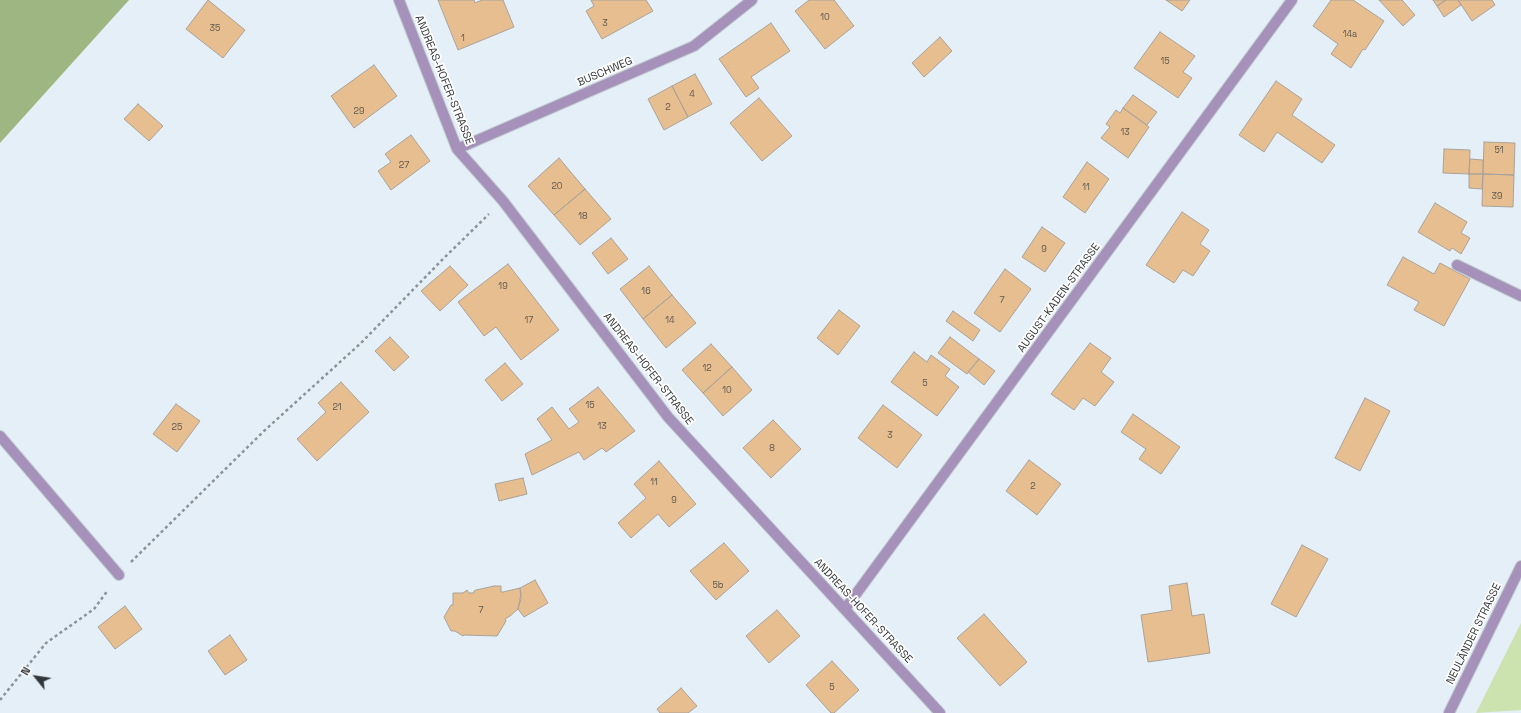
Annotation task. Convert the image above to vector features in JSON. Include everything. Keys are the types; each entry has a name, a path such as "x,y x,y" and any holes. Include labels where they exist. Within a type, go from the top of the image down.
{"street":[{"name":"ANDREAS-HOFER-STRASSE","path":"399,0 458,149 503,202 668,417 940,713"},
{"name":"BUSCHWEG","path":"458,149 694,46 752,0"},
{"name":"AUGUST-KADEN-STRASSE","path":"845,609 1292,0"},
{"path":"1457,265 1521,296"},
{"path":"0,436 119,575"},
{"name":"NEULÄNDER STRASSE","path":"1449,713 1521,566"}],"path":[{"path":"0,700 46,642 94,609 119,575 264,431 361,343 444,258 503,202"}],"green space":[{"path":"0,0 129,0 0,143"},
{"path":"1521,623 1521,710 1476,713"}],"building":[{"path":"208,0 245,30 223,58 186,29"},
{"path":"438,0 474,0 475,3 482,0 503,0 514,27 458,50"},
{"path":"591,0 646,0 653,11 602,39 586,11 594,6"},
{"path":"809,0 834,0 854,26 825,49 795,11"},
{"path":"1166,0 1190,0 1182,11"},
{"path":"1331,0 1353,0 1384,21 1351,68 1331,54 1338,44 1313,26"},
{"path":"1379,0 1402,0 1415,15 1403,26"},
{"path":"1433,0 1446,0 1437,6"},
{"path":"1446,0 1458,0 1461,5 1444,17 1437,6"},
{"path":"1458,0 1492,0 1495,5 1472,21"},
{"path":"771,23 790,51 751,77 759,88 746,97 719,59"},
{"path":"1160,32 1195,56 1183,72 1192,78 1178,98 1134,68"},
{"path":"940,37 952,51 924,77 912,63"},
{"path":"374,65 397,96 354,128 331,96"},
{"path":"695,74 712,104 688,117 672,86"},
{"path":"1276,81 1302,99 1292,115 1335,145 1322,163 1277,132 1264,152 1239,135"},
{"path":"672,86 688,117 664,130 648,99"},
{"path":"1133,95 1157,112 1147,125 1123,108"},
{"path":"759,98 792,136 762,161 730,123"},
{"path":"138,104 163,126 149,141 124,119"},
{"path":"1123,108 1149,127 1128,158 1101,138 1110,127 1106,124 1116,110 1120,113"},
{"path":"411,135 430,161 391,190 378,171 391,162 385,154"},
{"path":"1484,142 1515,143 1514,175 1483,174"},
{"path":"1444,149 1470,150 1469,174 1443,173"},
{"path":"559,158 585,189 554,215 528,186"},
{"path":"1470,159 1483,160 1483,174 1469,174"},
{"path":"1087,162 1109,179 1085,213 1063,197"},
{"path":"1469,174 1483,174 1482,189 1469,188"},
{"path":"1483,174 1514,175 1513,207 1482,206"},
{"path":"585,189 611,219 580,245 554,215"},
{"path":"1435,203 1467,222 1461,233 1470,238 1461,254 1452,248 1450,251 1418,232"},
{"path":"1182,212 1209,230 1200,244 1210,251 1193,276 1183,270 1174,283 1146,265"},
{"path":"1042,227 1065,243 1045,272 1022,257"},
{"path":"611,238 628,259 608,274 592,253"},
{"path":"1403,257 1434,274 1440,263 1470,279 1444,326 1414,310 1419,302 1387,285"},
{"path":"508,264 559,330 521,360 496,327 484,336 458,302"},
{"path":"450,266 468,285 440,311 421,291"},
{"path":"649,266 672,295 643,319 620,289"},
{"path":"1005,269 1031,289 1000,332 974,313"},
{"path":"672,295 696,323 666,348 643,319"},
{"path":"839,310 860,326 838,355 817,338"},
{"path":"953,311 980,330 973,341 946,321"},
{"path":"390,337 409,357 394,371 375,351"},
{"path":"950,337 979,359 967,374 938,353"},
{"path":"1090,343 1111,358 1101,372 1114,382 1095,406 1083,398 1074,410 1051,394"},
{"path":"711,344 732,367 703,393 682,370"},
{"path":"914,352 927,362 931,355 950,369 945,376 959,387 937,416 891,382"},
{"path":"979,359 995,371 984,385 968,372"},
{"path":"505,363 523,384 502,401 485,380"},
{"path":"732,367 752,390 723,416 703,393"},
{"path":"341,382 369,412 317,461 297,439 326,412 318,403"},
{"path":"598,387 635,431 606,452 602,448 584,460 579,452 532,475 525,454 552,440 537,419 552,407 569,429 579,422 569,409"},
{"path":"1365,398 1390,411 1360,471 1335,458"},
{"path":"176,404 200,421 177,452 153,434"},
{"path":"883,405 922,435 897,468 858,438"},
{"path":"1133,414 1180,447 1161,474 1139,459 1146,449 1121,432"},
{"path":"773,420 801,449 771,478 743,448"},
{"path":"1029,460 1061,484 1037,515 1006,491"},
{"path":"659,461 696,504 669,527 658,514 631,538 618,523 646,498 634,484"},
{"path":"523,478 527,494 499,501 495,484"},
{"path":"724,543 749,571 716,600 690,571"},
{"path":"1302,545 1328,559 1296,617 1271,604"},
{"path":"535,580 548,603 524,617 518,609 521,599 520,588"},
{"path":"1187,583 1192,616 1204,614 1210,653 1148,662 1141,615 1172,610 1169,586"},
{"path":"501,586 501,592 520,588 521,594 518,609 505,619 506,621 497,636 463,636 455,631 451,631 444,617 451,605 453,605 453,593 463,593 467,590 469,593 474,593 476,590"},
{"path":"125,606 142,629 115,649 98,627"},
{"path":"777,610 800,636 769,663 746,636"},
{"path":"984,614 1027,662 1000,686 957,638"},
{"path":"230,635 247,660 225,675 208,651"},
{"path":"832,661 859,690 834,713 831,713 806,685"},
{"path":"681,688 697,706 688,713 660,713 657,709"}]}
